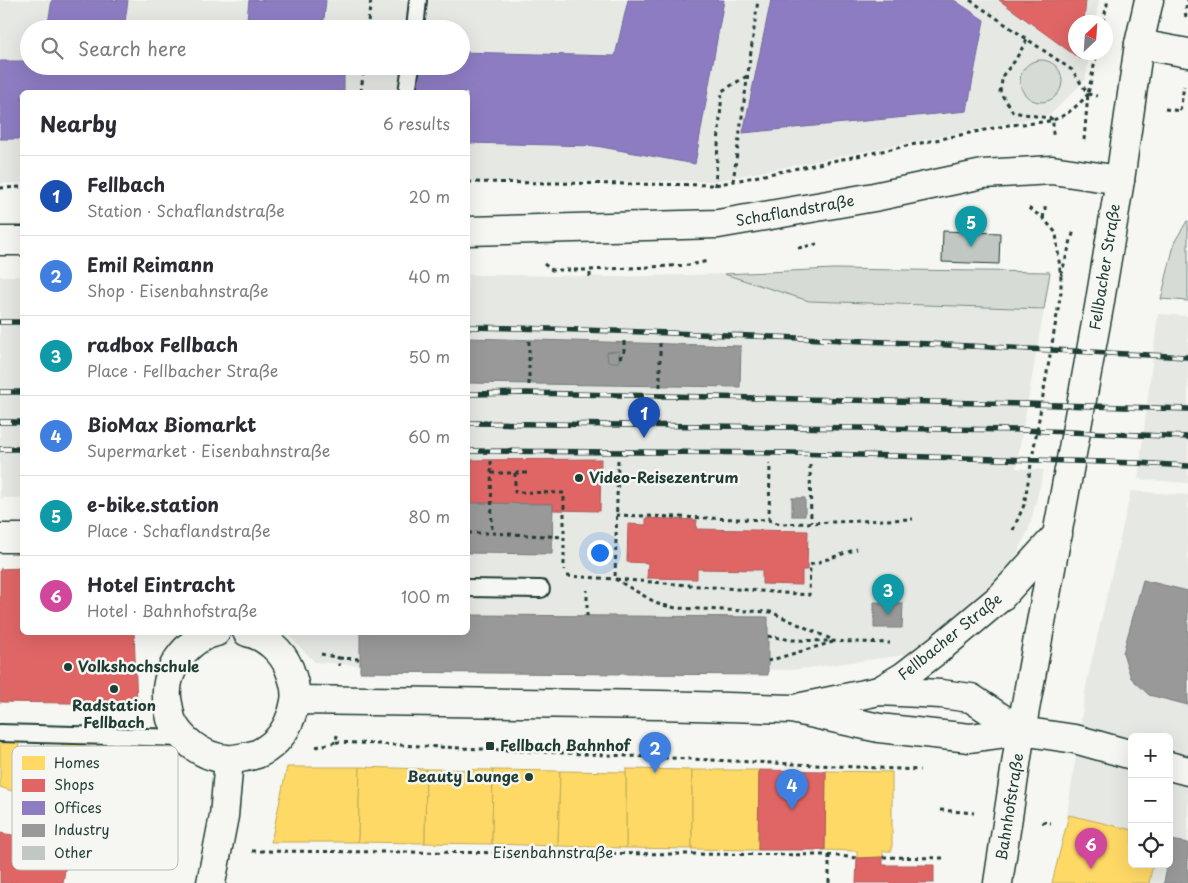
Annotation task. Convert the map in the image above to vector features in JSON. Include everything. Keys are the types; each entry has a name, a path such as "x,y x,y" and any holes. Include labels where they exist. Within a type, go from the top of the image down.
{"street":[{"name":"Fellbacher Straße","path":"1021,730 1097,317 1120,180 1139,44 1148,0"},
{"path":"1139,44 1188,53"},
{"name":"Schaflandstraße","path":"470,231 718,224 874,197 983,174 1052,170 1120,180"},
{"path":"0,241 20,241"},
{"name":"Fellbacher Straße","path":"879,691 904,676 1001,597 1058,534"},
{"path":"0,538 20,538"},
{"path":"209,635 192,643 178,659 168,678 167,699 172,720 183,738 198,750 229,760 257,754 275,742 288,724 296,700 294,681 286,661 272,645 255,635"},
{"path":"792,709 879,691 941,694 971,698 1021,730"},
{"path":"296,700 660,705 792,709 879,728 970,738 1021,730 1075,739 1128,754"},
{"name":"Bahnhofstraße","path":"998,883 1021,730"},
{"path":"211,883 224,816 229,760"},
{"path":"1173,767 1188,772"}],"lane":[{"path":"416,20 418,0"},
{"path":"408,90 409,75"},
{"path":"470,588 541,588"},
{"path":"0,733 183,738"}],"path":[{"path":"368,20 371,0"},
{"path":"733,182 758,0"},
{"path":"970,0 1072,70 1088,94"},
{"path":"1105,15 1108,0"},
{"path":"1013,112 1000,92 1003,75 1028,40"},
{"path":"1061,278 1076,224 1088,94 1095,60"},
{"path":"362,90 363,75"},
{"path":"715,185 722,91 747,76"},
{"path":"470,182 715,185 1009,126 1053,120 1081,103 1088,94"},
{"path":"0,188 20,187"},
{"path":"1020,205 1027,207 1043,218 1056,233 1061,278 1061,292 1024,505"},
{"path":"792,248 820,244"},
{"path":"552,270 690,265 712,260"},
{"path":"590,270 590,277"},
{"path":"529,339 529,384"},
{"path":"619,357 624,356 624,342"},
{"path":"660,342 660,387"},
{"path":"491,460 492,533"},
{"path":"615,579 618,460"},
{"path":"769,520 770,464"},
{"path":"810,465 811,523"},
{"path":"491,473 529,473"},
{"path":"515,473 515,492 564,493 564,576 809,595 810,565 857,549"},
{"path":"616,515 769,520 780,524 913,519"},
{"path":"470,533 564,537"},
{"path":"615,579 658,604 676,608 770,612 836,641"},
{"path":"587,616 588,590"},
{"path":"768,636 792,640 895,643"},
{"path":"768,661 836,641"},
{"path":"340,658 360,658"},
{"path":"336,742 927,770"},
{"name":"Eisenbahnstraße","path":"249,851 829,856 857,858"},
{"path":"829,856 829,883"},
{"path":"883,857 944,858"}],"shaded area":[{"path":"0,0 1099,0 1096,15 1068,15 1068,60 1089,60 1085,80 1050,115 714,181 470,182 470,90 20,90 20,183 0,183"},
{"path":"1045,60 1053,63 1059,69 1062,81 1059,93 1053,99 1037,102 1029,99 1023,93 1020,77 1023,69 1029,63"},
{"path":"1187,221 1188,301 1161,299 1175,241"},
{"path":"833,269 1050,272 1044,309 809,301 724,274"},
{"path":"724,274 1044,309 1016,468 1044,470 1029,529 1012,565 967,617 905,655 792,670 355,665 315,662 288,635 470,635 470,275 609,277"},
{"path":"0,276 20,276 20,498 0,498"},
{"path":"1158,314 1188,316 1188,483 1138,479"},
{"path":"1131,491 1188,495 1188,883 1057,883 1087,681"}],"building: Homes":[{"path":"0,742 19,742 18,746 12,746 12,791 0,787"},
{"path":"63,742 85,746 62,746"},
{"path":"287,767 360,767 358,842 271,842"},
{"path":"360,767 426,769 425,843 358,842"},
{"path":"426,769 493,770 492,844 425,843"},
{"path":"626,769 692,770 692,849 626,848"},
{"path":"493,770 560,771 558,846 492,844"},
{"path":"692,770 759,770 758,850 692,849"},
{"path":"560,771 626,772 626,848 558,846"},
{"path":"826,771 892,772 892,851 883,851 883,857 857,858 857,851 825,850"},
{"path":"1069,815 1128,829 1128,868 1152,868 1149,883 1052,883"}],"building: Shops":[{"path":"999,0 1086,0 1085,15 1068,15 1068,50"},
{"path":"601,459 600,511 553,510 553,504 470,503 470,460"},
{"path":"646,518 697,520 696,529 808,531 807,570 802,570 802,585 762,584 762,570 697,569 697,579 647,578 648,563 627,562 628,524 646,525"},
{"name":"Volkshochschule","path":"20,568 20,635 134,635 137,704 0,702 0,569"},
{"path":"759,770 826,771 825,850 758,850"},
{"path":"0,833 12,835 12,870 65,870 63,883 0,883"},
{"path":"883,857 883,865 934,865 934,883 856,883 857,858"}],"building: Offices":[{"path":"52,0 128,0 125,20 49,20"},
{"path":"249,0 326,0 324,20 247,20"},
{"path":"628,0 724,0 695,164 596,146 470,143 470,90 412,90 413,75 470,75 470,52 615,56"},
{"path":"771,0 954,0 984,20 967,111 743,133"},
{"path":"0,61 20,61 20,75 344,75 344,90 20,90 20,139 0,139"}],"building: Industry":[{"path":"470,338 741,346 740,387 470,383"},
{"path":"619,351 619,362 608,362 607,352"},
{"path":"792,498 805,498 805,516 792,516"},
{"path":"470,503 553,504 552,554 470,553"},
{"path":"1143,580 1188,591 1188,705 1149,695 1131,678 1123,653"},
{"path":"874,602 903,603 902,628 874,628"},
{"path":"470,615 768,617 768,675 360,672 360,635 470,635"},
{"path":"1173,840 1188,843 1188,883 1164,883 1166,868 1173,868"}],"building: Other":[{"path":"943,231 1000,233 999,264 942,262"}],"railway":[{"path":"0,322 20,322"},
{"path":"470,327 738,336 1188,357"},
{"path":"0,392 20,392"},
{"path":"470,394 527,393 1188,409"},
{"path":"0,422 20,422"},
{"path":"470,423 1022,430 1188,437"},
{"path":"0,449 20,449"},
{"path":"470,451 792,453 1188,466"}],"place":[{"name":"e-bike.station","path":"971,247"},
{"name":"Fellbach","path":"644,438"},
{"name":"Video-Reisezentrum","path":"579,478"},
{"name":"radbox Fellbach","path":"888,615"},
{"name":"Volkshochschule","path":"68,667"},
{"name":"Radstation Fellbach","path":"114,689"},
{"name":"Fellbach Bahnhof","path":"490,746"},
{"name":"Emil Reimann","path":"655,773"},
{"name":"Beauty Lounge","path":"529,777"},
{"name":"BioMax Biomarkt","path":"792,810"},
{"name":"Hotel Eintracht","path":"1091,869"}]}
